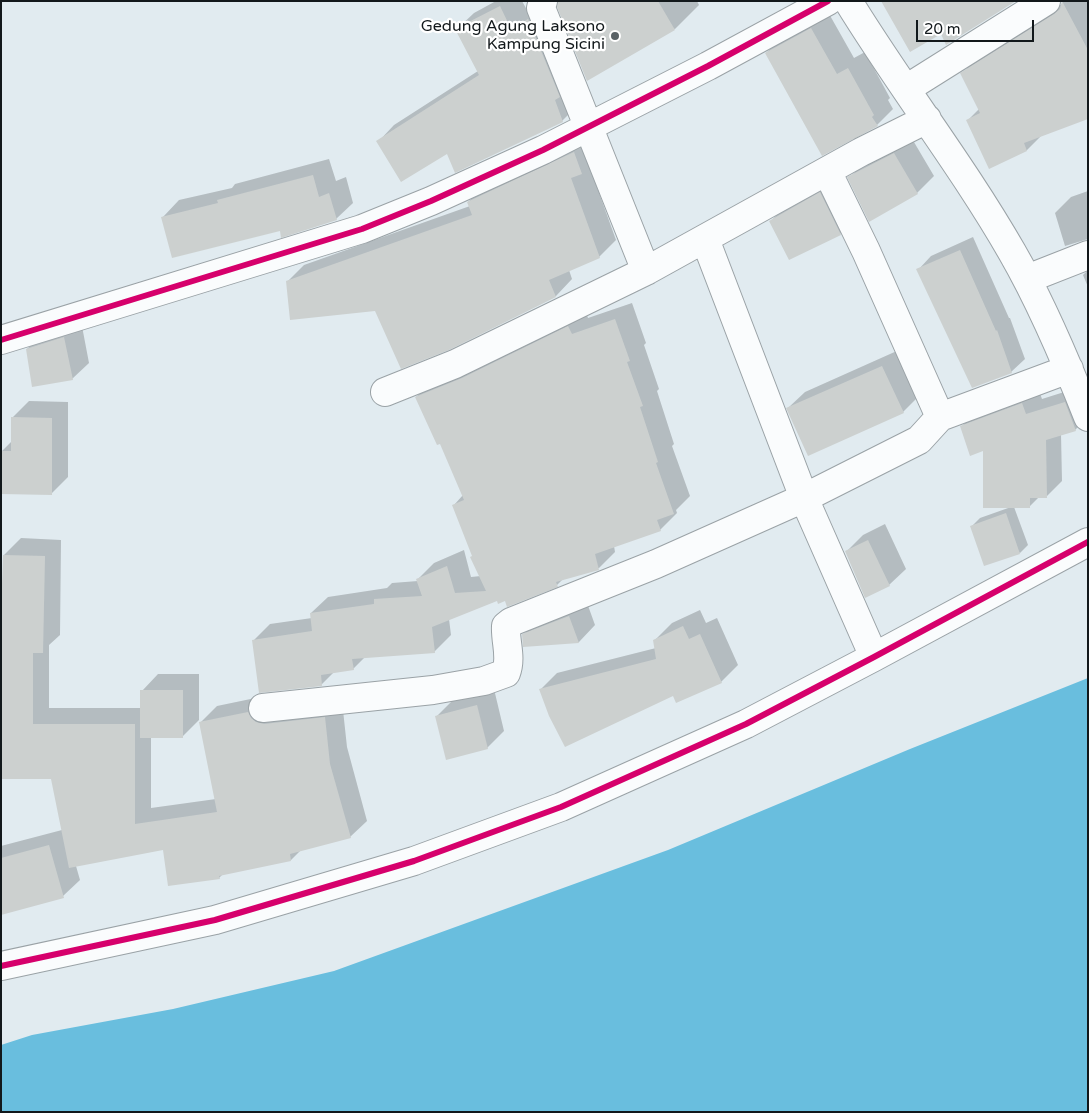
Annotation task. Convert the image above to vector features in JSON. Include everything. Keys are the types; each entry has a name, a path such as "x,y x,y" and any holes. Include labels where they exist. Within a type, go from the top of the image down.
{"street":[{"path":"543,1 541,8 646,271"},
{"path":"1,340 362,229 448,193 542,150 708,66 828,1"},
{"path":"848,1 875,45 927,119 988,212 1027,279 1069,369 1088,417"},
{"path":"906,89 1046,1"},
{"path":"385,392 455,364 646,271 827,171 927,119"},
{"path":"827,171 866,251 940,418"},
{"path":"705,239 804,498 874,657"},
{"path":"1027,279 1088,255"},
{"path":"263,708 433,690 484,681 506,673 510,663 506,626 511,622 656,564 804,498 919,440 940,418 1069,369"},
{"path":"1,966 215,920 414,861 570,803 746,724 1088,542"}],"water":[{"path":"1088,678 1088,1112 1,1112 1,1045 32,1035 173,1009 334,971 668,850 910,749"}],"building":[{"name":"Gedung Agung Laksono Kampung Sicini","path":"558,1 658,1 675,30 587,81 557,7"},
{"path":"881,1 1016,1 946,45 941,34 910,52"},
{"path":"1062,1 1088,50 1088,119 1024,143 1027,151 989,169 966,120 980,113 960,73 1054,14 1060,9"},
{"path":"500,6 511,29 528,19 560,97 555,100 563,122 455,173 447,154 401,182 376,141 479,75 455,29"},
{"path":"811,28 837,74 848,68 874,115 872,117 878,126 822,156 765,53"},
{"path":"574,152 582,174 571,178 600,258 549,280 556,297 449,350 401,369 375,311 290,320 286,281 472,215 467,202"},
{"path":"894,153 918,194 869,222 847,177"},
{"path":"313,175 319,197 329,193 337,220 281,238 280,231 172,258 161,217 218,203 217,200"},
{"path":"820,192 841,235 789,260 769,221"},
{"path":"960,250 997,330 1012,373 972,388 916,269"},
{"path":"615,319 630,361 627,362 643,406 640,407 658,462 656,463 674,514 657,520 661,531 595,554 599,570 556,582 558,587 507,607 505,601 498,604 497,601 432,627 435,653 352,659 354,670 321,675 322,686 259,693 252,640 312,631 310,613 374,604 374,599 422,596 416,579 447,566 455,593 486,591 470,557 472,556 452,505 464,500 440,444 437,445 415,397 462,378 568,326 572,334"},
{"path":"64,337 73,380 32,387 26,349"},
{"path":"882,366 904,413 808,456 786,408"},
{"path":"1065,402 1076,431 1046,440 1047,498 1030,498 1030,508 983,508 983,451 970,456 960,426 1022,403 1026,414"},
{"path":"11,417 52,418 52,495 1,494 1,451 11,451"},
{"path":"1006,513 1020,554 984,566 970,526"},
{"path":"868,540 890,586 865,598 845,551"},
{"path":"3,555 45,556 43,653 33,653 33,724 135,724 135,824 217,812 199,722 248,712 256,722 264,724 325,717 330,764 351,838 290,854 291,861 219,876 220,879 168,886 163,850 69,868 51,779 1,779"},
{"path":"569,616 579,643 523,647 522,634"},
{"path":"683,626 689,639 700,634 722,683 676,703 673,696 565,747 549,716 539,689 656,659 653,640"},
{"path":"140,690 183,690 183,738 140,738"},
{"path":"477,705 488,749 446,760 435,716"},
{"path":"49,845 64,898 1,915 1,858"}],"cycle path":[{"path":"1,340 362,229 431,201 543,150 708,66 828,1"},
{"path":"1,966 215,920 414,861 561,807 746,724 1088,542"}],"place":[{"name":"Gedung Agung Laksono Kampung Sicini","path":"615,36"}]}
